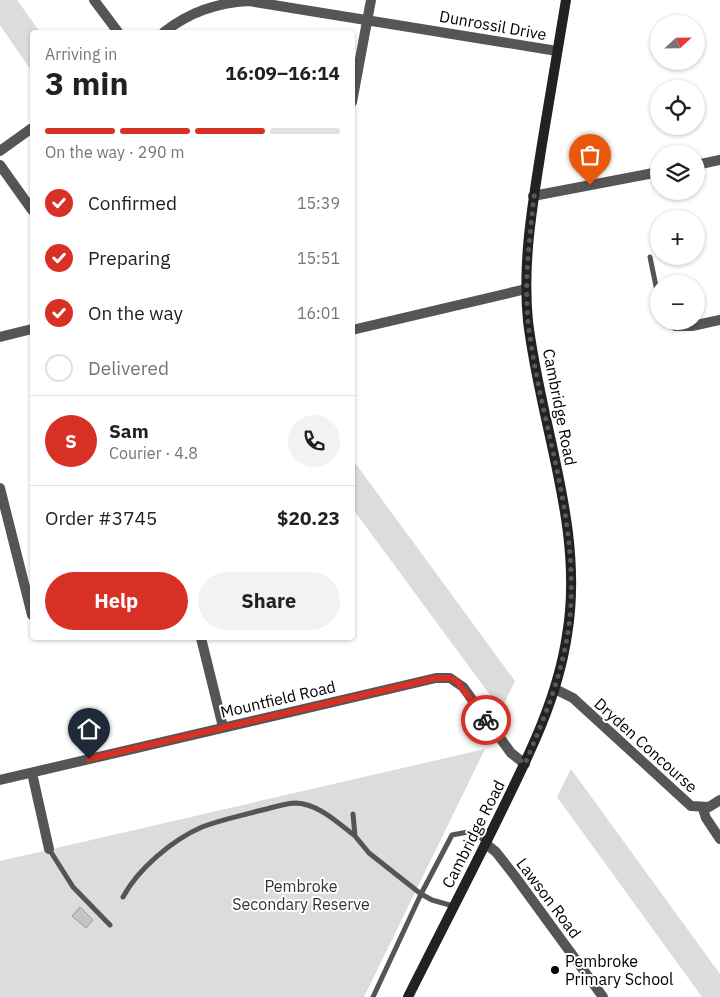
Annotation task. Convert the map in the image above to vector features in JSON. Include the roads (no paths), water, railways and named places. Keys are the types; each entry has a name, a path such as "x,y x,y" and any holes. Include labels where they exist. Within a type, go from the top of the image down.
{"main road":[{"name":"Cambridge Road","path":"408,997 525,764 555,689 565,648 570,616 569,544 534,354 526,289 534,196 566,0"}],"street":[{"path":"94,0 116,30"},
{"path":"355,85 370,0"},
{"name":"Dunrossil Drive","path":"167,30 198,11 227,1 269,2 557,51"},
{"path":"0,152 30,130"},
{"path":"705,163 720,160"},
{"path":"0,165 30,207"},
{"path":"534,196 650,174"},
{"path":"355,329 526,289"},
{"path":"705,323 720,320"},
{"path":"0,337 30,330"},
{"path":"0,488 30,607"},
{"path":"201,640 223,727"},
{"name":"Mountfield Road","path":"0,780 436,678 450,678 463,687 511,753 525,764"},
{"name":"Dryden Concourse","path":"555,689 573,698 687,803 703,809 714,806 720,800"},
{"path":"32,773 49,849"},
{"path":"703,809 706,818 720,838"},
{"name":"Lawson Road","path":"486,844 496,852 514,875 604,997"}],"lane":[{"path":"123,897 130,884 149,863 189,834 203,827 229,819 295,803 315,808 355,836 369,853 421,894 432,900 453,906"},
{"path":"353,814 355,836"},
{"path":"373,997 421,894 452,835 468,832 478,834 486,844"},
{"path":"49,849 73,887 110,925"}],"place":[{"name":"Pembroke Primary School","path":"555,970"}],"park label":[{"name":"Pembroke Secondary Reserve","path":"301,895"}]}
